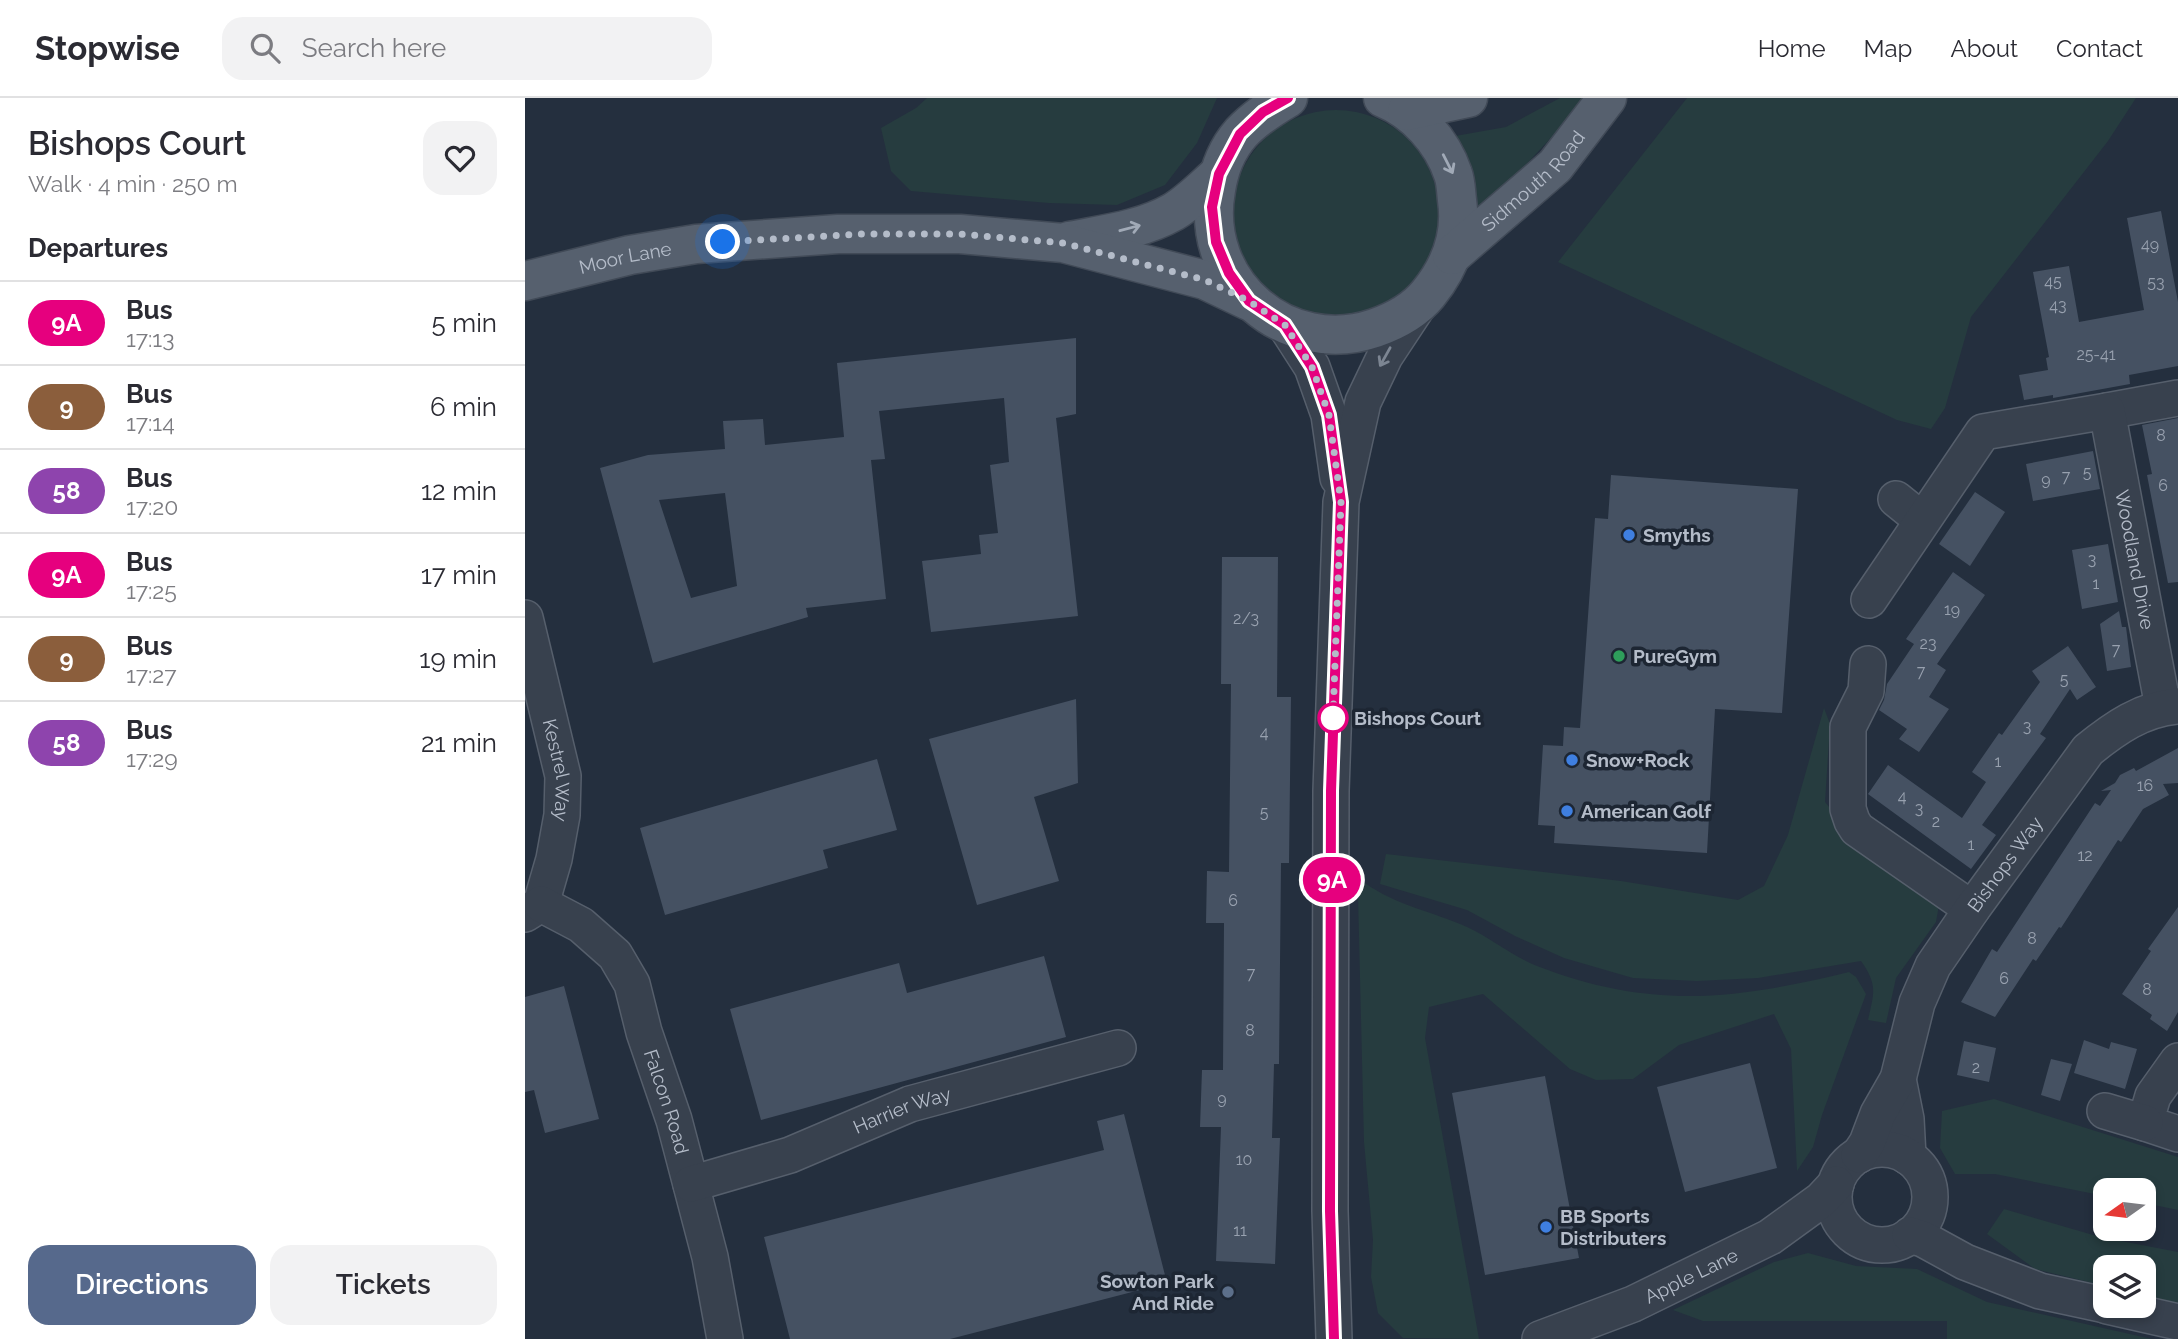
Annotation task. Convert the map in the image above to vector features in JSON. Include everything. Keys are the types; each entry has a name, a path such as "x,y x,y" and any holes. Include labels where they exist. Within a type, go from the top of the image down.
{"main road":[{"path":"1288,98 1263,112 1240,134 1219,174 1212,207 1216,242 1229,273 1249,301 1285,325 1320,335 1357,334 1392,322 1422,300 1440,279 1452,255 1459,215 1454,175 1436,139 1395,104"},
{"path":"1395,104 1468,98"},
{"name":"Sidmouth Road","path":"1452,255 1555,166 1607,98"},
{"name":"Moor Lane","path":"1063,243 1136,228 1172,212 1219,174"},
{"name":"Moor Lane","path":"525,281 629,255 696,244 838,234 960,234 1063,243 1205,280 1249,301"}],"street":[{"path":"1341,502 1363,402 1385,356 1422,300"},
{"path":"1285,325 1312,367 1329,415 1341,502 1331,791 1330,1211 1334,1339"},
{"path":"1869,600 1909,509 1983,432 2178,398"},
{"name":"Woodland Drive","path":"2108,411 2171,706"},
{"name":"Kestrel Way","path":"525,618 563,776 562,815 554,859 533,909"},
{"path":"1868,664 1866,691 1848,727 1848,808 1852,821 1876,861 1972,909"},
{"name":"Bishops Way","path":"1859,1155 1898,1079 1917,1003 1933,967 1972,909 2088,750 2135,717 2171,706"},
{"name":"Falcon Road","path":"533,909 581,925 615,955 632,984 644,1032 674,1120 711,1257 725,1339"},
{"name":"Harrier Way","path":"691,1184 790,1156 910,1104 1118,1048"},
{"path":"2145,1123 2153,1096 2178,1061"},
{"name":"Bishops Way","path":"1898,1079 1906,1119 1908,1157"},
{"path":"2105,1111 2178,1134"},
{"path":"1880,1149 1896,1151 1908,1157 1922,1170 1928,1184 1927,1214 1910,1236 1893,1244 1878,1244 1863,1240 1840,1220 1835,1206 1836,1184 1850,1161 1859,1155 1880,1149"},
{"name":"Apple Lane","path":"1541,1339 1615,1326 1633,1304 1770,1237 1821,1200 1836,1184"},
{"path":"1929,1193 1962,1239 1991,1272"},
{"name":"Apple Lane","path":"1770,1237 1806,1229 1846,1227"},
{"path":"1910,1236 1923,1239 1965,1262 2040,1291 2093,1302"},
{"path":"2156,1317 2178,1322"}],"green space":[{"path":"927,98 1217,98 1197,143 1165,185 1117,205 1049,203 911,191 891,171 881,128 916,108"},
{"path":"1560,98 1588,98 1492,201 1471,219 1444,138 1506,127"},
{"path":"1687,98 2136,98 2108,141 1971,317 1945,408 1931,429 1897,420 1558,262"},
{"path":"1336,110 1376,118 1409,140 1431,173 1439,213 1431,253 1409,286 1376,308 1336,316 1296,308 1263,286 1241,253 1233,213 1241,173 1263,140 1296,118"},
{"path":"1824,708 1830,724 1825,802 1855,839 1939,905 1936,922 1896,978 1886,1023 1868,1020 1873,989 1861,961 1758,978 1697,981 1633,978 1564,958 1467,910 1380,884 1386,854 1621,881 1738,900 1764,886 1788,835"},
{"path":"1365,883 1402,903 1467,927 1537,966 1578,980 1618,989 1655,995 1730,994 1807,982 1849,972 1856,977 1866,994 1813,1147 1797,1171 1791,1049 1774,1014 1679,1045 1633,1079 1596,1080 1570,1069 1483,994 1429,1007 1425,1038 1479,1339 1403,1338 1378,1313 1371,1277 1373,1240 1364,1142 1358,895"},
{"path":"1994,1099 2178,1157 2178,1210 2156,1205 2156,1178 2093,1178 2093,1194 1995,1174 1955,1174 1940,1148 1942,1111"},
{"path":"2004,1209 2093,1235 2093,1241 2121,1241 2178,1252 2178,1304 2156,1299 2156,1255 2093,1255 2093,1283 2035,1269 1987,1234"},
{"path":"1808,1253 1856,1266 1917,1269 1987,1302 2152,1339 1947,1339 1947,1321 1703,1321 1673,1310 1774,1262"}],"building":[{"path":"2161,211 2178,302 2178,366 2129,375 2130,384 2053,398 2053,395 2024,400 2019,375 2048,370 2046,358 2049,357 2033,272 2069,266 2079,322 2144,310 2127,218"},
{"path":"1076,338 1076,414 1056,418 1078,616 931,632 922,561 981,554 979,535 998,533 990,465 1009,462 1004,398 879,411 885,459 871,460 886,599 806,608 808,617 653,663 600,468 648,455 725,449 723,421 763,419 765,445 844,437 837,363","holes":["725,493 737,586 691,598 659,500"]},
{"path":"2178,418 2178,582 2168,583 2147,475 2152,474 2142,425"},
{"path":"2093,451 2100,489 2033,501 2026,464"},
{"path":"1611,475 1798,489 1782,713 1715,709 1707,853 1554,843 1555,826 1538,825 1543,745 1563,746 1564,727 1580,728 1595,518 1608,519"},
{"path":"1975,492 2005,512 1970,566 1939,544"},
{"path":"2108,544 2118,602 2082,609 2072,550"},
{"path":"1222,557 1278,557 1277,697 1291,697 1289,863 1281,863 1279,1064 1274,1064 1272,1138 1280,1138 1275,1264 1216,1261 1221,1127 1200,1127 1202,1070 1223,1070 1224,923 1206,923 1207,871 1229,872 1231,684 1221,684"},
{"path":"1953,572 1985,595 1937,664 1946,670 1929,697 1949,709 1919,752 1899,739 1907,729 1879,710 1887,684 1914,644 1906,639"},
{"path":"2119,611 2122,627 2126,627 2131,667 2107,671 2100,624"},
{"path":"2068,646 2096,687 2077,700 2070,689 2040,734 2046,738 1982,825 1996,835 1971,869 1868,794 1888,765 1962,818 1986,782 1972,772 2040,682 2032,671"},
{"path":"1076,699 1078,783 1034,797 1059,881 977,905 929,739"},
{"path":"2178,748 2178,783 2163,784 2169,795 2143,809 2121,842 2118,840 2061,928 2059,927 2036,961 2033,959 1995,1017 1961,1002 1992,949 1997,952 2095,803 2100,806 2111,790 2101,791 2115,783 2120,775 2134,768 2136,771"},
{"path":"877,759 897,830 823,850 828,868 665,915 640,828"},
{"path":"2178,907 2178,1012 2167,1031 2150,1019 2152,1015 2122,994 2151,951 2148,949"},
{"path":"1044,956 1066,1037 761,1120 730,1009 899,963 907,993"},
{"path":"564,986 599,1119 545,1133 534,1090 525,1092 525,997"},
{"path":"2084,1040 2109,1049 2111,1042 2137,1049 2125,1089 2074,1073"},
{"path":"1964,1041 1996,1048 1989,1082 1957,1075"},
{"path":"2051,1059 2072,1064 2060,1101 2041,1095"},
{"path":"1750,1063 1777,1168 1685,1192 1657,1087"},
{"path":"1545,1076 1579,1258 1485,1275 1452,1093"},
{"path":"1124,1114 1167,1283 950,1339 790,1339 764,1237 1104,1150 1097,1121"}],"bus line":[{"name":"9A","path":"1288,98 1263,112 1240,134 1219,174 1212,207 1216,242 1229,273 1249,301 1285,325 1312,367 1329,415 1341,502 1331,791 1330,1211 1334,1339"}],"place":[{"name":"Smyths","path":"1629,535"},
{"name":"PureGym","path":"1619,656"},
{"name":"Bishops Court","path":"1333,718"},
{"name":"Snow+Rock","path":"1572,760"},
{"name":"American Golf","path":"1567,811"},
{"name":"BB Sports Distributers","path":"1546,1227"},
{"name":"Sowton Park And Ride","path":"1228,1292"}],"route":[{"path":"723,242 838,234 960,234 1063,243 1205,280 1249,301 1285,325 1312,367 1329,415 1341,502 1333,718"}]}
